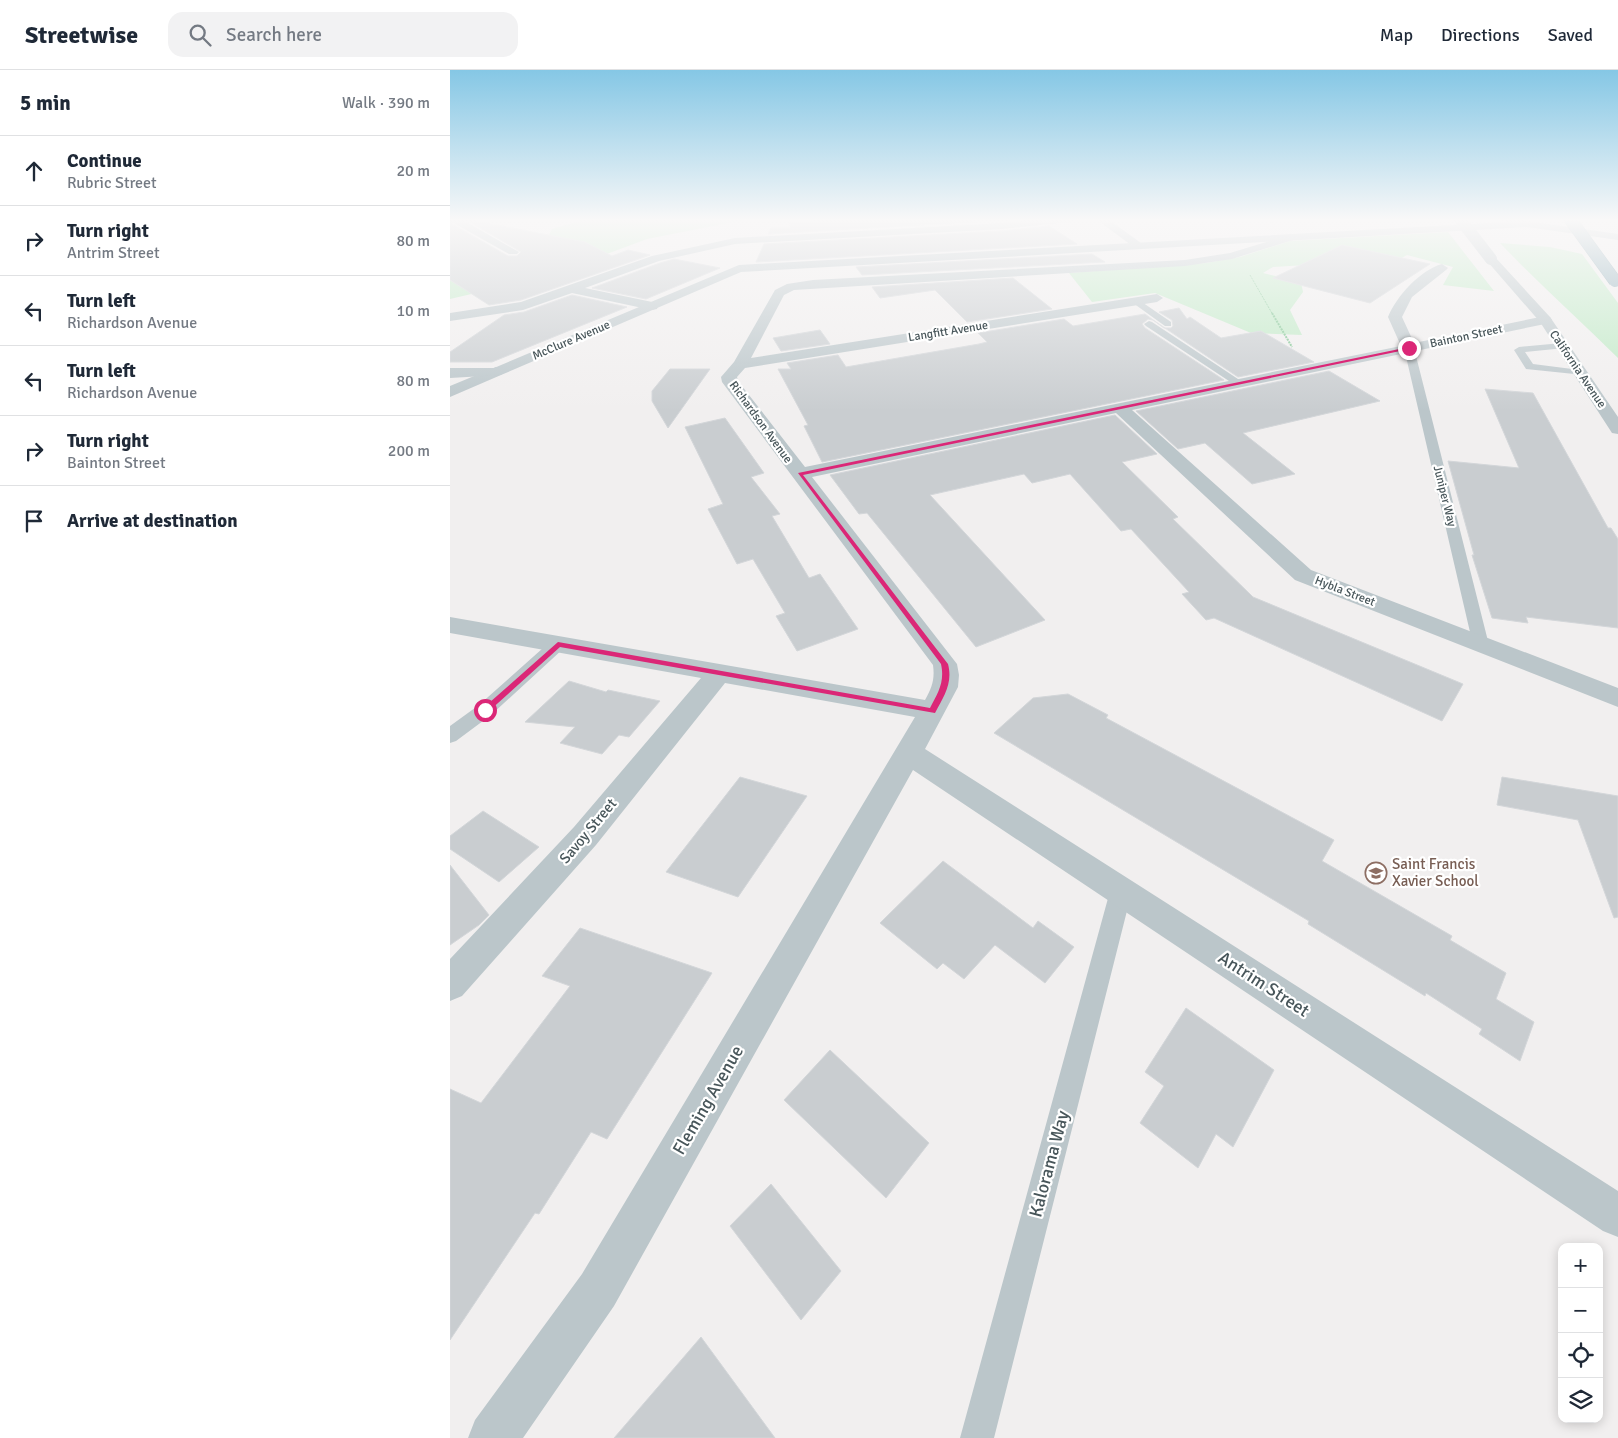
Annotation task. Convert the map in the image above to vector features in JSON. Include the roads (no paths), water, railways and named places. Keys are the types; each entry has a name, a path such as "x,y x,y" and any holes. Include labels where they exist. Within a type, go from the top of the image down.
{"street":[{"path":"450,317 523,306 589,283"},
{"name":"McClure Avenue","path":"450,392 708,283"},
{"name":"Richardson Avenue","path":"835,283 791,287 779,293 740,364 729,377 730,382 944,664 947,675 945,687 909,753"},
{"path":"1409,348 1394,317 1399,303 1410,291 1421,283"},
{"name":"California Avenue","path":"1512,283 1545,320 1618,429"},
{"path":"572,289 652,306"},
{"name":"Langfitt Avenue","path":"740,364 1156,298"},
{"name":"Bainton Street","path":"800,474 1545,320"},
{"path":"450,373 496,372"},
{"name":"Hybla Street","path":"1120,408 1303,575 1618,698"},
{"path":"450,625 932,711"},
{"name":"Savoy Street","path":"450,984 585,836 720,673"},
{"name":"Antrim Street","path":"909,753 1618,1216"},
{"name":"Fleming Avenue","path":"493,1438 598,1290 909,753"}],"lane":[{"path":"1136,301 1168,324"},
{"path":"1149,324 1239,383"},
{"path":"1562,346 1519,350 1530,367 1580,373"},
{"name":"Juniper Way","path":"1409,348 1481,644"},
{"path":"450,736 485,710 558,644"},
{"name":"Kalorama Way","path":"977,1438 1120,891"}],"place":[{"name":"Saint Francis Xavier School","path":"1376,873"}]}
